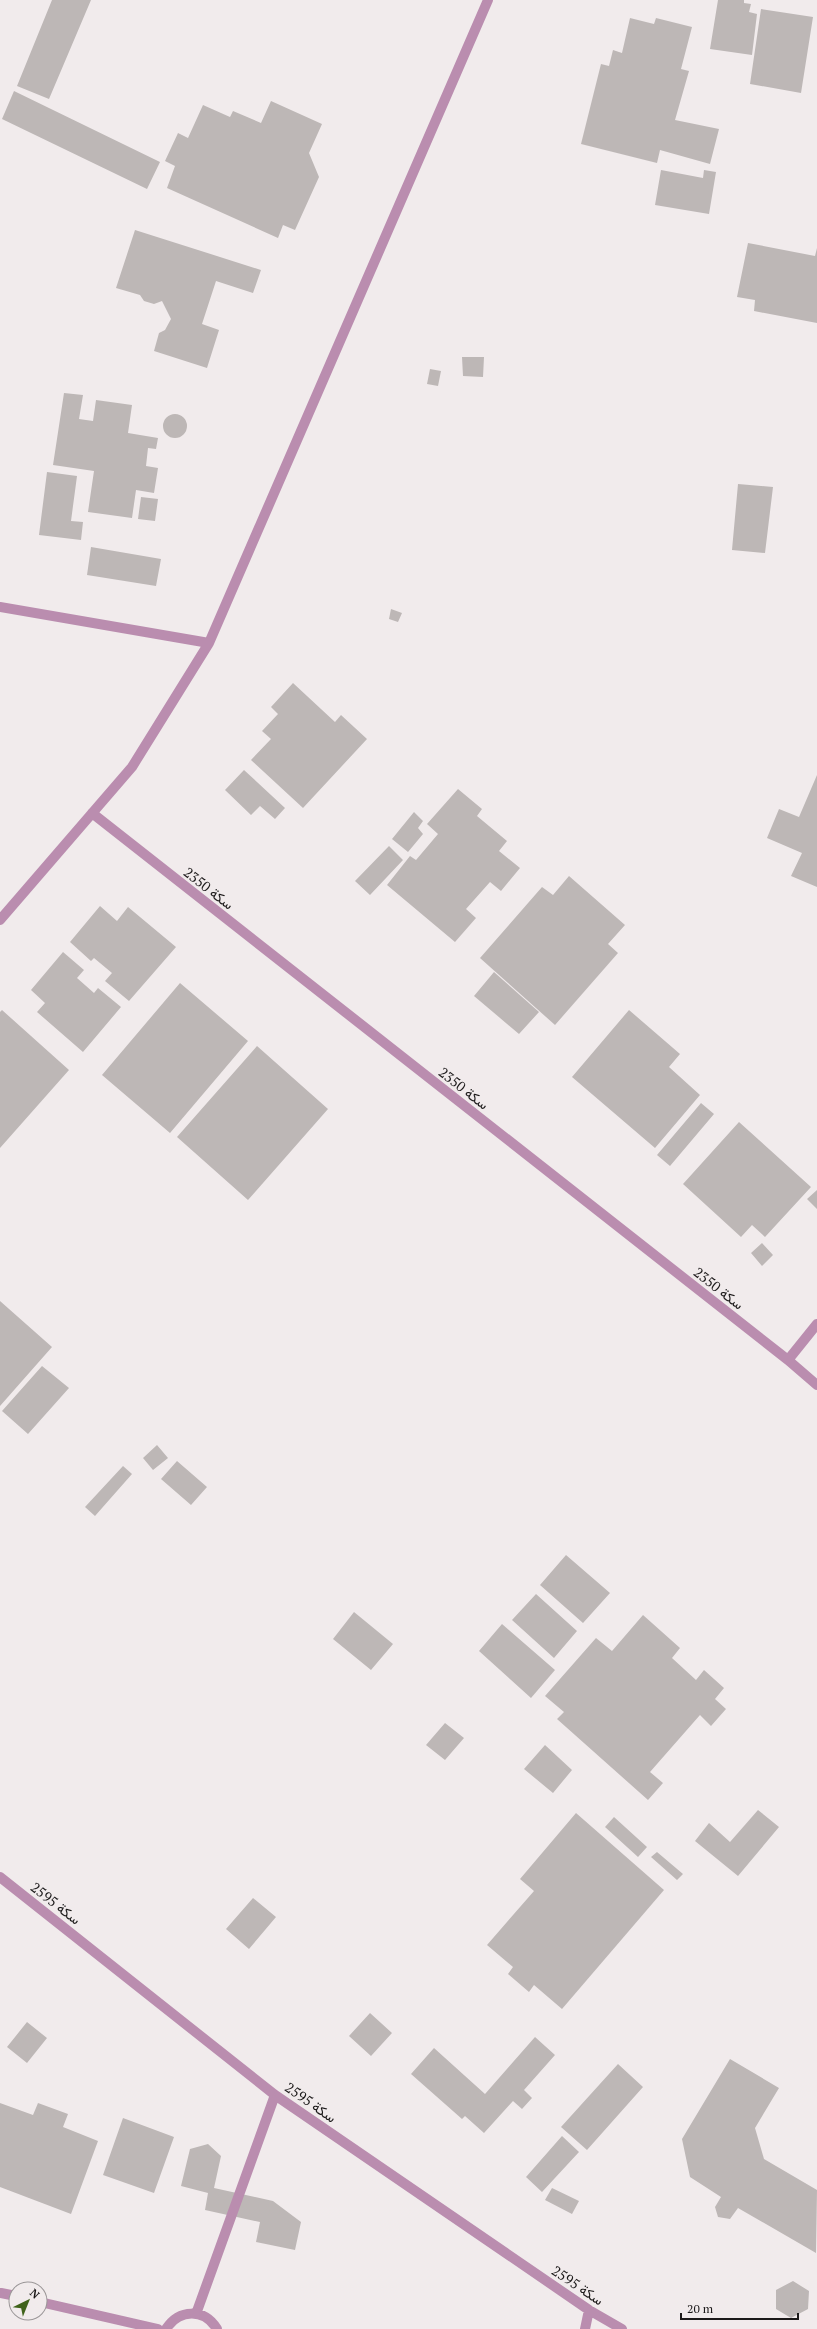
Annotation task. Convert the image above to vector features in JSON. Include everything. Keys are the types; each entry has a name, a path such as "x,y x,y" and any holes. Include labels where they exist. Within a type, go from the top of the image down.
{"street":[{"path":"0,920 132,767 209,643 488,0"},
{"path":"0,607 209,643"},
{"name":"سكة 2350","path":"92,814 788,1360 817,1385"},
{"path":"788,1360 817,1324"},
{"name":"سكة 2595","path":"0,1876 275,2095 589,2310 622,2329"},
{"path":"196,2314 275,2095"},
{"path":"1,2293 8,2294"},
{"path":"48,2304 158,2329"},
{"path":"585,2329 589,2310"},
{"path":"166,2329 170,2322 187,2314 196,2314 206,2317 217,2329"}],"building":[{"path":"52,0 91,0 49,99 17,86"},
{"path":"718,0 744,0 744,3 751,4 749,12 757,14 752,55 710,49"},
{"path":"761,9 813,17 801,93 750,84"},
{"path":"630,18 654,24 656,18 692,27 681,69 689,71 675,120 719,129 710,164 660,150 657,163 581,144 601,64 609,66 613,50 622,53"},
{"path":"14,91 160,162 147,189 2,119"},
{"path":"271,101 322,124 309,153 319,177 295,230 283,225 278,238 167,188 175,166 165,161 178,133 188,138 203,105 230,117 233,111 261,123"},
{"path":"661,170 703,178 704,170 716,172 709,214 655,205"},
{"path":"135,230 261,270 253,293 216,281 202,324 219,330 207,368 154,351 159,333 165,330 171,319 162,301 154,304 144,301 140,295 116,288"},
{"path":"748,243 815,256 817,248 817,323 754,311 755,300 737,297"},
{"path":"462,357 484,357 483,377 463,376"},
{"path":"430,369 441,371 438,386 427,384"},
{"path":"64,393 83,395 79,419 93,421 96,400 132,405 128,433 158,438 156,449 148,448 146,466 158,468 154,493 136,490 132,518 88,512 94,471 53,465"},
{"path":"175,414 183,418 187,426 183,434 175,438 167,434 163,426 167,418"},
{"path":"47,472 77,476 71,521 83,522 81,540 39,535"},
{"path":"738,484 773,487 765,553 732,550"},
{"path":"141,497 158,499 155,521 138,519"},
{"path":"91,547 161,559 156,586 87,575"},
{"path":"391,609 402,613 398,622 389,619"},
{"path":"293,683 335,722 341,715 367,739 303,808 251,760 271,739 262,731 278,714 271,707"},
{"path":"244,770 285,808 275,819 260,806 251,815 225,790"},
{"path":"817,775 817,887 791,876 802,853 767,838 779,809 799,817"},
{"path":"458,789 482,809 477,816 507,841 499,851 520,868 501,891 490,882 466,909 476,918 455,942 387,885 410,856 416,860 438,834 427,824"},
{"path":"414,812 423,821 418,828 423,834 408,852 392,839"},
{"path":"389,846 403,860 370,895 355,881"},
{"path":"569,876 625,925 608,944 618,953 555,1025 480,958 542,887 553,895"},
{"path":"100,906 117,921 128,907 176,947 129,1001 105,981 112,973 94,958 91,961 70,942"},
{"path":"63,952 84,970 77,978 94,993 98,988 121,1007 83,1052 37,1012 45,1003 31,990"},
{"path":"494,972 539,1012 519,1034 474,996"},
{"path":"180,983 248,1041 170,1133 102,1075"},
{"path":"2,1010 69,1070 0,1148 0,1012"},
{"path":"629,1010 680,1054 669,1067 700,1095 655,1148 572,1077"},
{"path":"257,1046 328,1109 248,1200 177,1137"},
{"path":"701,1103 714,1114 670,1166 657,1155"},
{"path":"739,1122 811,1187 765,1237 752,1225 741,1237 683,1184"},
{"path":"817,1190 817,1209 807,1199"},
{"path":"762,1243 773,1255 762,1266 751,1253"},
{"path":"0,1301 52,1347 0,1406"},
{"path":"42,1366 69,1388 28,1434 2,1411"},
{"path":"157,1445 168,1458 153,1470 143,1458"},
{"path":"177,1461 207,1487 191,1505 161,1479"},
{"path":"123,1466 132,1474 95,1516 85,1507"},
{"path":"566,1555 610,1593 583,1623 540,1585"},
{"path":"536,1594 577,1631 554,1658 512,1620"},
{"path":"354,1612 393,1644 371,1670 333,1639"},
{"path":"643,1615 680,1648 672,1658 696,1680 704,1670 724,1688 715,1699 726,1709 711,1726 700,1715 650,1772 663,1783 648,1800 557,1719 564,1712 545,1696 596,1638 612,1651"},
{"path":"502,1624 555,1670 531,1698 479,1651"},
{"path":"445,1723 464,1738 445,1760 426,1745"},
{"path":"545,1745 572,1770 553,1793 524,1769"},
{"path":"758,1810 779,1827 738,1876 695,1841 709,1823 730,1842"},
{"path":"576,1813 664,1890 562,2009 534,1985 529,1992 508,1974 513,1967 487,1945 534,1891 520,1879"},
{"path":"614,1817 647,1847 638,1857 605,1827"},
{"path":"657,1852 683,1874 677,1880 651,1857"},
{"path":"253,1898 276,1917 249,1949 226,1929"},
{"path":"370,2013 392,2033 371,2056 349,2036"},
{"path":"27,2022 47,2038 27,2063 7,2047"},
{"path":"535,2037 555,2055 524,2090 532,2098 522,2109 513,2101 484,2133 465,2116 462,2119 411,2074 434,2048 485,2094"},
{"path":"730,2059 779,2088 755,2128 764,2159 817,2190 816,2253 738,2208 730,2219 718,2217 715,2207 721,2197 690,2177 682,2139"},
{"path":"618,2064 643,2087 587,2150 561,2127"},
{"path":"0,2103 33,2115 38,2103 68,2114 63,2127 98,2141 71,2214 0,2187"},
{"path":"123,2118 174,2137 154,2193 103,2175"},
{"path":"562,2136 579,2152 542,2192 526,2177"},
{"path":"208,2144 221,2156 214,2188 273,2201 301,2222 295,2250 256,2242 260,2222 205,2210 208,2193 181,2186 190,2149"},
{"path":"552,2188 579,2201 572,2214 545,2200"},
{"path":"793,2281 809,2291 808,2309 791,2318 776,2309 776,2290"}]}
